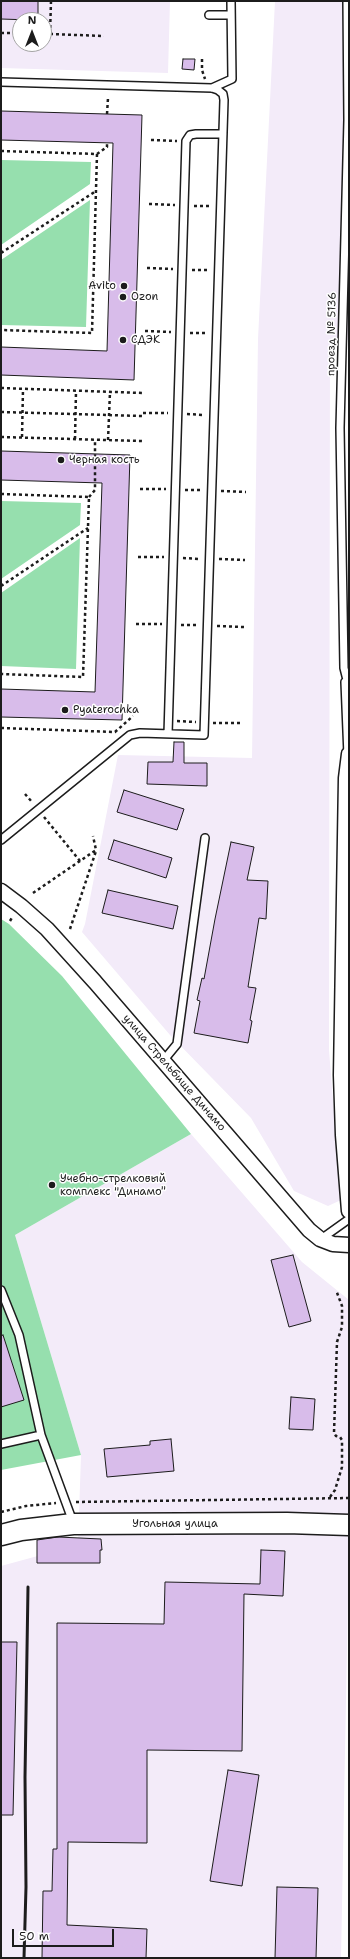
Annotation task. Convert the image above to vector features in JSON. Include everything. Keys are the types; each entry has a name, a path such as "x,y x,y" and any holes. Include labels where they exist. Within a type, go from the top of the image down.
{"street":[{"path":"348,756 343,1135 349,1211"},
{"name":"улица Стрельбище Динамо","path":"1,892 21,906 47,929 164,1061 308,1230 320,1239 333,1244 349,1245"},
{"name":"Угольная улица","path":"1,1535 21,1530 73,1524 287,1523 349,1525"}],"lane":[{"path":"212,88 232,79 231,1"},
{"name":"проезд № 5136","path":"347,1 349,120 340,428 348,756"},
{"path":"209,15 231,15"},
{"path":"1,82 212,88 223,94 204,735 140,733 130,735 1,840"},
{"path":"168,734 186,142 190,135 223,134"},
{"name":"проезд № 5136","path":"347,670 349,688"},
{"path":"164,1061 177,1044 205,838"},
{"path":"320,1239 349,1219"},
{"path":"1,1290 19,1335 40,1435 73,1524"},
{"path":"1,1444 40,1435"}],"path":[{"path":"51,1 51,12"},
{"path":"1,33 12,33"},
{"path":"52,34 104,36"},
{"path":"202,59 204,79 211,80"},
{"path":"107,114 108,98"},
{"path":"1,152 97,154 106,147 106,143"},
{"path":"1,330 92,332 97,154"},
{"path":"1,253 96,190"},
{"path":"1,388 143,393"},
{"path":"22,437 23,389"},
{"path":"75,439 76,391"},
{"path":"108,440 110,392"},
{"path":"1,412 143,416"},
{"path":"1,437 142,441"},
{"path":"1,674 83,677 89,497 95,490 95,440"},
{"path":"140,488 246,492"},
{"path":"1,494 89,497"},
{"path":"1,586 88,528"},
{"path":"138,557 245,560"},
{"path":"136,624 244,627"},
{"path":"1,728 115,732 133,716"},
{"path":"25,794 80,861"},
{"path":"70,929 96,850 93,836"},
{"path":"33,893 96,850"},
{"path":"330,1498 335,1490 342,1467 342,1440 334,1433 337,1342 342,1327 342,1306 336,1290"},
{"path":"1,1512 26,1506 65,1502 349,1498"}],"shaded area":[{"path":"1,1 170,1 168,73 1,68"},
{"path":"275,1 349,1 349,340 330,339 329,1050 341,1200 328,1206 294,1191 251,1118 170,1035 82,932 85,924 118,755 252,758 258,339"},
{"path":"191,1134 302,1262 349,1300 349,1545 341,1958 1,1958 1,1566 78,1545 81,1455 15,1235"}],"green space":[{"path":"1,160 91,162 90,184 1,245"},
{"path":"90,200 86,327 1,325 1,260"},
{"path":"1,501 81,503 80,525 1,579"},
{"path":"80,538 76,669 1,666 1,593"},
{"name":"Учебно-стрелковый комплекс \"Динамо\"","path":"1,919 9,924 62,976 191,1134 15,1235 81,1455 1,1470"}],"building":[{"path":"1,1 38,1 38,12 12,12 12,19 1,19"},
{"path":"183,59 195,59 194,70 182,69"},
{"path":"1,111 142,115 134,380 1,375 1,347 107,351 113,143 1,140"},
{"path":"1,451 130,455 122,720 1,717 1,689 95,692 102,483 1,480"},
{"path":"174,742 184,742 184,763 207,763 207,786 147,784 148,762 173,762"},
{"path":"124,790 184,809 177,830 117,812"},
{"path":"114,840 172,858 166,878 108,859"},
{"path":"231,842 254,847 247,880 268,881 266,919 259,918 248,987 256,988 250,1020 252,1021 248,1043 194,1033 200,1001 197,1000 202,978 204,979"},
{"path":"108,890 178,906 173,929 102,913"},
{"path":"293,1255 311,1321 289,1327 271,1260"},
{"path":"3,1335 24,1400 1,1407 1,1336"},
{"path":"291,1397 315,1399 313,1430 289,1429"},
{"path":"171,1439 174,1471 107,1477 104,1449 150,1445 150,1441"},
{"path":"58,1537 101,1539 102,1550 100,1550 100,1563 37,1563 37,1540"},
{"path":"261,1550 285,1551 283,1596 244,1594 242,1751 147,1750 147,1843 68,1842 67,1925 147,1929 146,1958 42,1958 43,1891 52,1891 53,1849 57,1849 57,1623 164,1624 165,1582 260,1584"},
{"path":"1,1642 17,1642 13,1815 1,1815"},
{"path":"228,1770 259,1775 242,1886 210,1881"},
{"path":"277,1887 318,1888 316,1958 275,1958"}],"railway":[{"path":"24,1958 26,1887 25,1777 28,1587"}],"place":[{"name":"Avito","path":"124,286"},
{"name":"Ozon","path":"123,297"},
{"name":"СДЭК","path":"123,340"},
{"name":"Черная кость","path":"61,460"},
{"name":"Pyaterochka","path":"65,710"},
{"name":"Учебно-стрелковый комплекс \"Динамо\"","path":"52,1185"}]}
